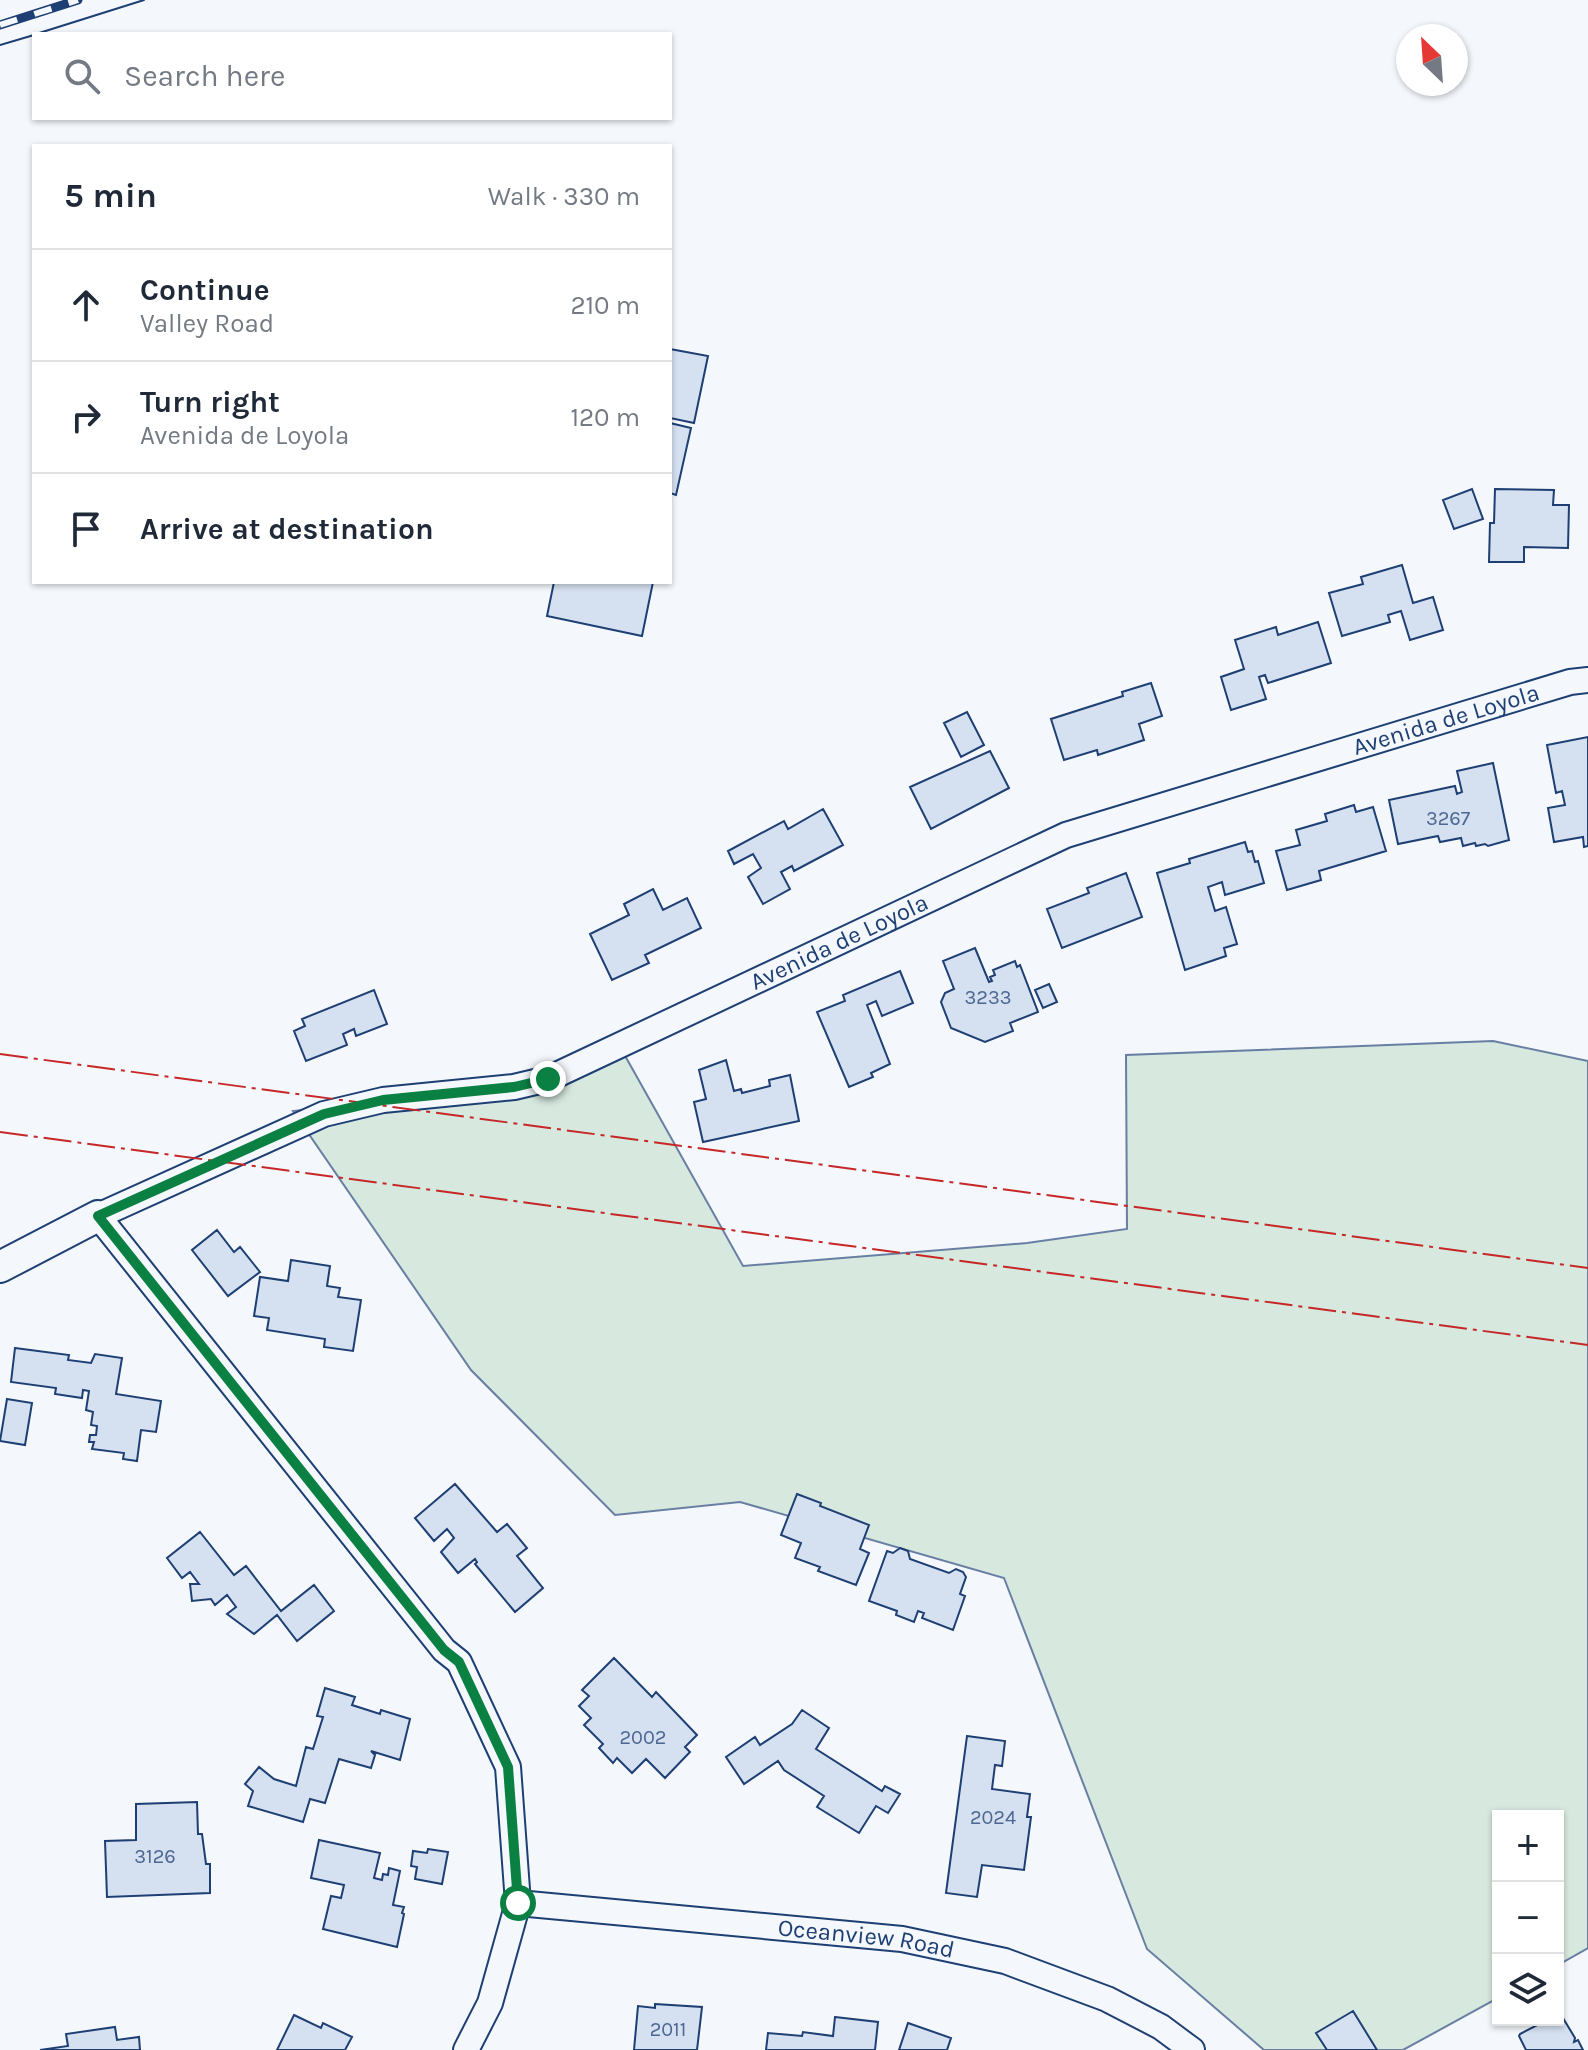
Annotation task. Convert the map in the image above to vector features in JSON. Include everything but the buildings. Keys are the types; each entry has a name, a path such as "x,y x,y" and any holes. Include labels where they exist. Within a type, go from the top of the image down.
{"street":[{"name":"Avenida de Loyola","path":"98,1216 324,1114 383,1100 514,1087 548,1079 1066,835 1570,682 1588,680"},
{"path":"0,1267 98,1216 434,1638 459,1662 508,1767 518,1903 490,2003 466,2050"},
{"name":"Oceanview Road","path":"518,1903 902,1939 1005,1961 1107,1999 1161,2027 1192,2050"}],"shaded area":[{"path":"1493,1041 1588,1061 1588,1948 1564,1962 1564,1810 1492,1810 1492,2001 1403,2050 1264,2050 1147,1949 1004,1578 740,1502 615,1515 471,1370 293,1111 514,1087 619,1045 743,1266 1027,1243 1127,1229 1126,1055"}],"tram line":[{"path":"42,32 144,0"},
{"path":"0,45 32,36"}],"railway":[{"path":"0,25 78,0"}],"power":[{"path":"0,1054 1588,1268"},
{"path":"0,1132 1588,1345"}],"route":[{"path":"518,1903 508,1767 459,1662 444,1650 98,1216 324,1114 383,1100 514,1087 548,1079"}]}
